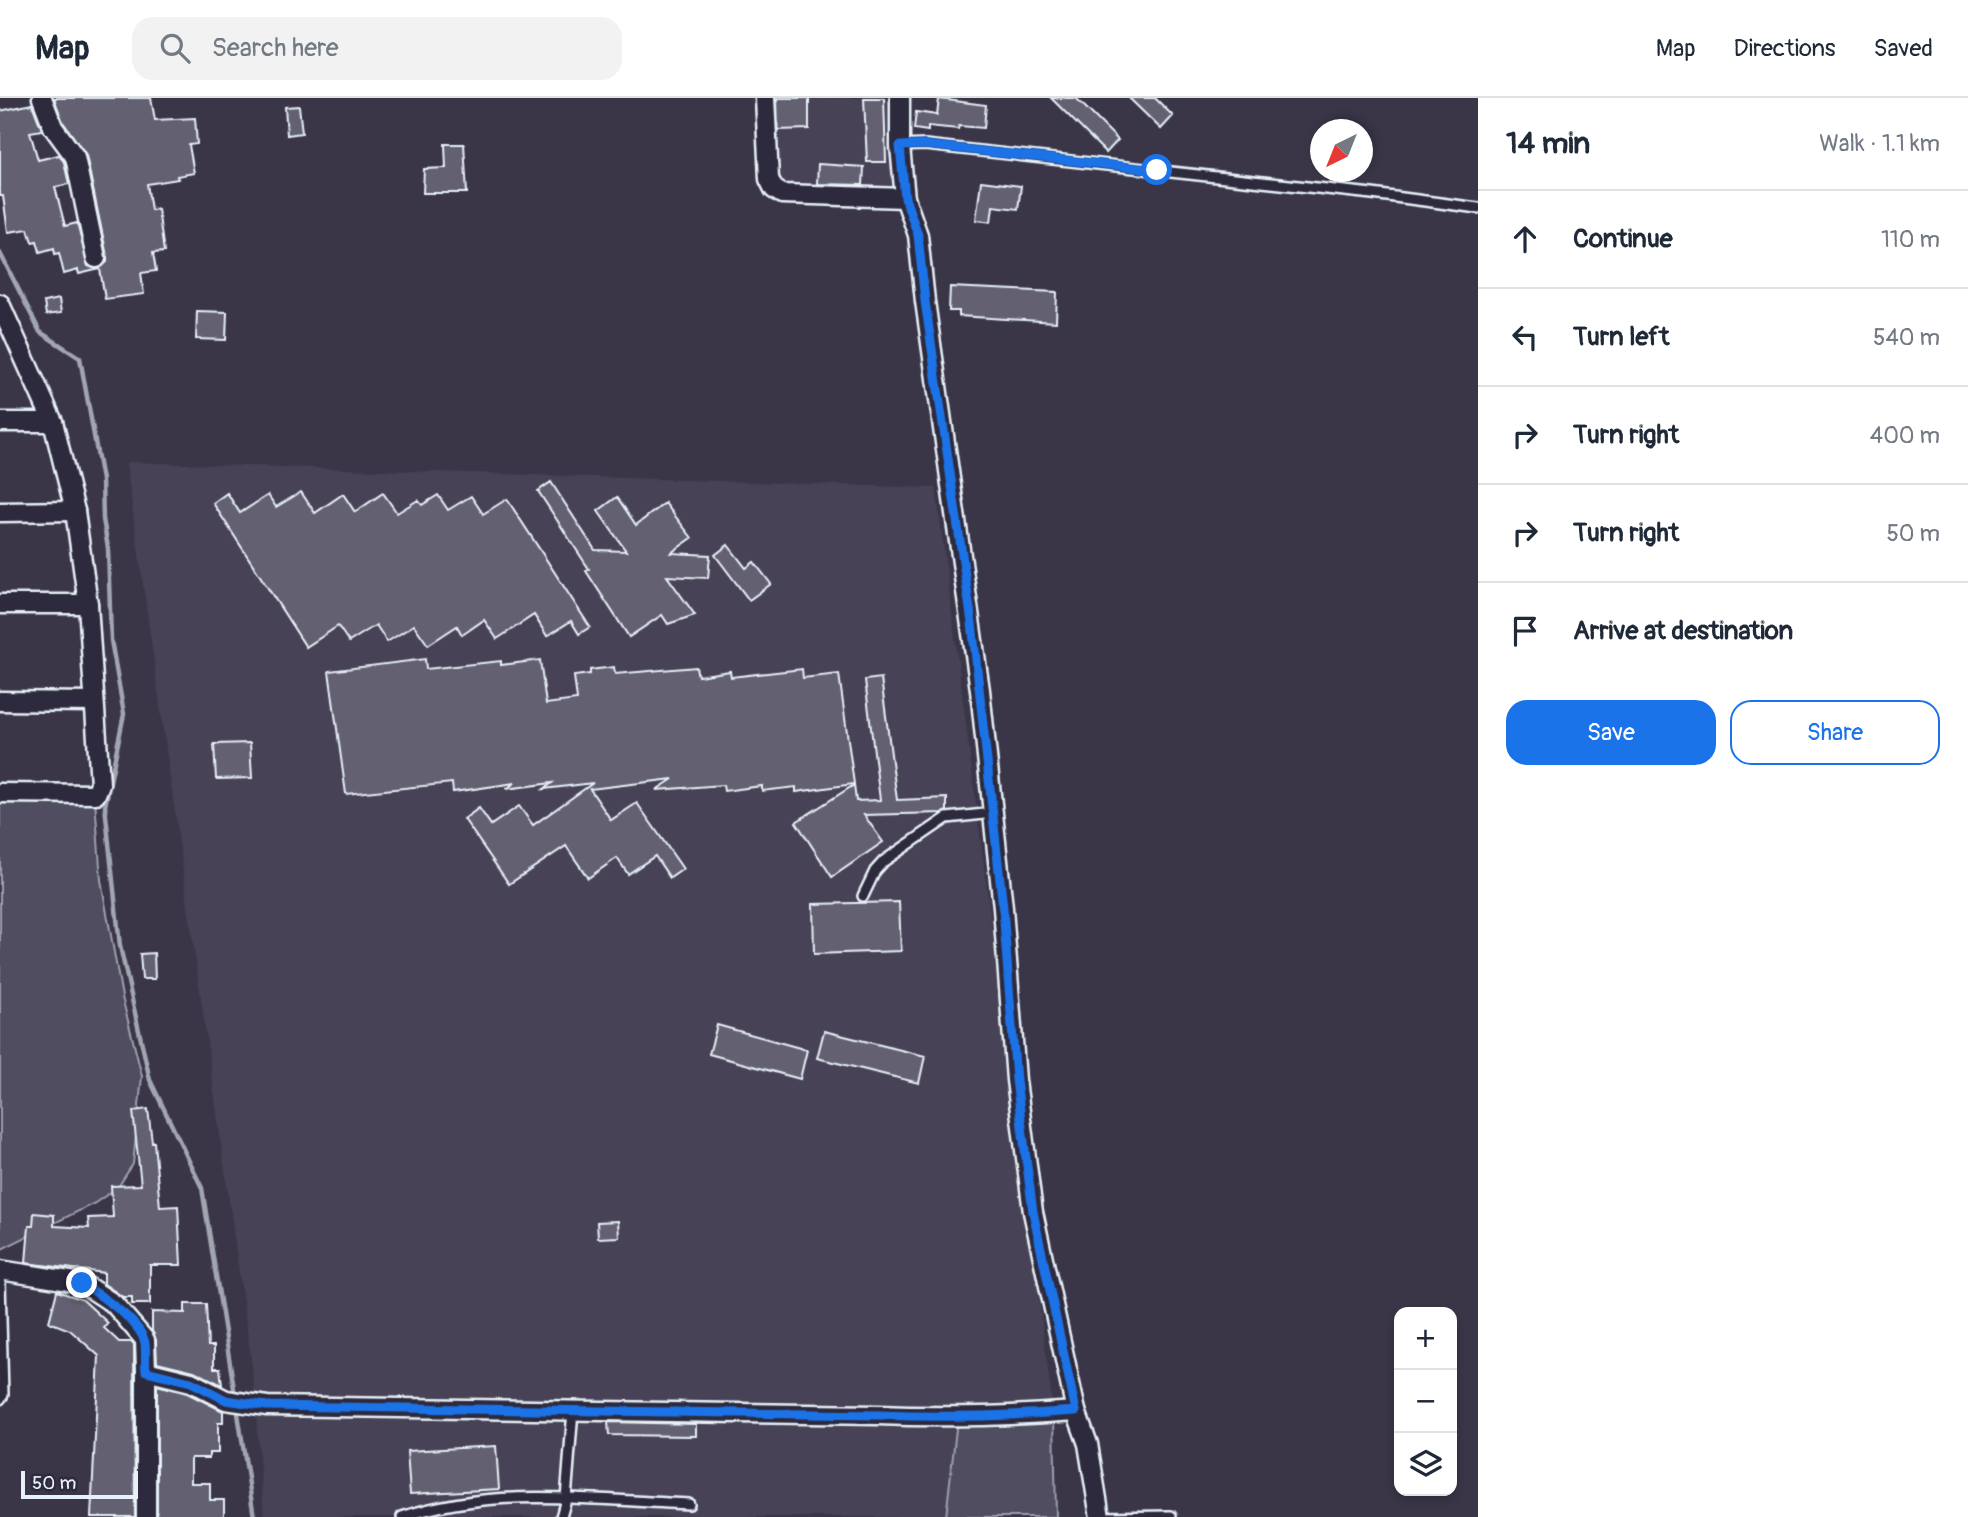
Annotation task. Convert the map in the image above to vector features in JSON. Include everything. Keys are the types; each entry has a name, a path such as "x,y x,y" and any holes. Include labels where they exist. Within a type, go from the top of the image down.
{"street":[{"path":"43,98 52,127 75,157 96,258"},
{"path":"765,98 769,179 775,189 782,194 905,198"},
{"path":"900,98 900,146 905,198 918,235 926,314 972,623 994,813 1016,1080 1033,1212 1076,1411 1088,1444 1100,1517"},
{"path":"0,304 7,331 53,422 75,511 88,604 100,784 100,790 96,794 0,793"},
{"path":"0,422 53,422"},
{"path":"0,512 75,511"},
{"path":"0,604 88,604"},
{"path":"0,701 94,702"},
{"path":"0,1270 82,1283 114,1304 145,1340 146,1517"},
{"path":"146,1371 191,1382 226,1400 267,1406 935,1418 1076,1411"}],"lane":[{"path":"900,146 925,145 1478,208"},
{"path":"863,896 875,871 884,861 947,818 994,813"},
{"path":"0,1280 3,1395 0,1399"},
{"path":"561,1517 566,1499 573,1410"},
{"path":"402,1517 460,1504 519,1497 689,1504"},
{"path":"1100,1517 1171,1517"}],"shaded area":[{"path":"771,98 893,98 896,193 785,189 775,179"},
{"path":"126,462 936,488 1054,1417 957,1420 946,1517 264,1517 252,1365"},
{"path":"0,799 95,800 101,880 122,997 142,1076 133,1164 118,1187 95,1203 0,1250"},
{"path":"1054,1417 1056,1517 946,1517 957,1420"}],"building":[{"path":"54,98 151,98 155,120 195,118 197,144 189,145 194,173 177,176 178,179 147,184 151,210 158,209 164,252 153,253 156,271 141,273 144,294 105,299 100,269 64,274 59,253 55,254 54,248 40,252 37,241 32,242 28,229 8,232 3,196 0,196 0,111 32,104 42,130 30,132 38,160 59,155 64,162 69,184 55,187 65,226 77,223 88,266 98,269 107,262 86,155 63,122"},
{"path":"777,98 809,98 809,129 778,130"},
{"path":"864,98 884,98 886,162 867,162"},
{"path":"1051,98 1076,98 1118,140 1106,153"},
{"path":"1129,98 1155,98 1173,116 1161,129"},
{"path":"939,99 986,105 984,128 928,126 928,131 914,129 916,112 937,115"},
{"path":"299,106 302,133 287,135 285,107"},
{"path":"445,144 464,144 467,193 423,193 424,169 446,168"},
{"path":"818,164 864,167 863,185 817,184"},
{"path":"981,181 1021,186 1018,209 993,206 991,222 976,220"},
{"path":"950,287 1057,292 1056,322 959,316 959,311 949,311"},
{"path":"59,299 61,313 46,315 44,302"},
{"path":"197,311 227,312 226,340 196,339"},
{"path":"551,482 595,550 626,551 598,511 617,497 636,525 665,503 692,538 671,553 710,555 708,578 667,576 695,615 668,624 662,615 629,637 538,491"},
{"path":"301,492 315,513 343,494 355,512 383,493 397,513 418,500 422,505 438,495 448,510 471,496 483,514 507,499 590,627 579,634 571,621 547,636 534,615 497,639 484,620 462,635 457,626 428,645 414,625 387,642 376,625 349,642 338,626 306,647 213,503 227,493 240,513 268,495 276,507"},
{"path":"728,545 746,568 754,562 771,584 749,600 715,555"},
{"path":"425,659 426,669 540,660 546,704 577,700 574,676 590,674 590,670 614,667 615,674 696,667 698,676 730,671 731,677 802,669 803,678 839,674 854,784 796,792 796,787 762,791 762,786 724,791 723,785 656,790 673,779 590,789 611,820 637,803 683,869 670,878 655,856 628,874 617,858 588,878 566,846 509,884 464,819 479,808 491,825 519,806 533,825 593,783 544,789 552,783 506,789 515,783 453,792 452,783 346,794 329,671"},
{"path":"881,678 897,800 947,798 947,811 864,815 883,842 832,877 796,822 854,785 856,801 880,800 865,680"},
{"path":"250,743 252,778 216,779 214,744"},
{"path":"899,902 901,951 814,954 813,904"},
{"path":"154,953 155,979 142,979 140,954"},
{"path":"717,1025 807,1050 800,1079 709,1054"},
{"path":"824,1031 925,1056 919,1083 817,1058"},
{"path":"148,1109 160,1207 178,1206 181,1265 150,1265 150,1304 132,1304 132,1297 123,1297 104,1284 104,1273 26,1263 29,1226 33,1226 34,1213 54,1215 54,1226 89,1228 88,1218 113,1217 111,1186 141,1185 133,1111"},
{"path":"618,1221 619,1237 598,1238 597,1222"},
{"path":"57,1291 83,1300 108,1323 104,1328 119,1342 134,1344 135,1517 91,1517 99,1356 70,1330 49,1322"},
{"path":"185,1304 206,1304 208,1346 214,1346 214,1368 220,1368 222,1385 194,1371 157,1362 152,1312 185,1313"},
{"path":"157,1385 187,1393 223,1411 223,1423 218,1423 218,1453 209,1453 209,1458 191,1458 191,1483 210,1483 210,1500 224,1500 224,1517 157,1517"},
{"path":"608,1422 696,1424 696,1436 609,1435"},
{"path":"496,1446 499,1489 410,1494 407,1451"}],"waterway":[{"path":"0,253 40,332 80,358 102,480 103,519 108,548 111,640 124,714 105,806 120,946 150,1080 202,1188 235,1395"},
{"path":"237,1407 254,1517"}],"route":[{"path":"82,1283 123,1312 145,1340 146,1371 191,1382 226,1400 267,1406 935,1418 1076,1411 1033,1212 1016,1080 994,813 972,623 925,301 918,235 905,198 900,146 925,145 1157,170"}]}
